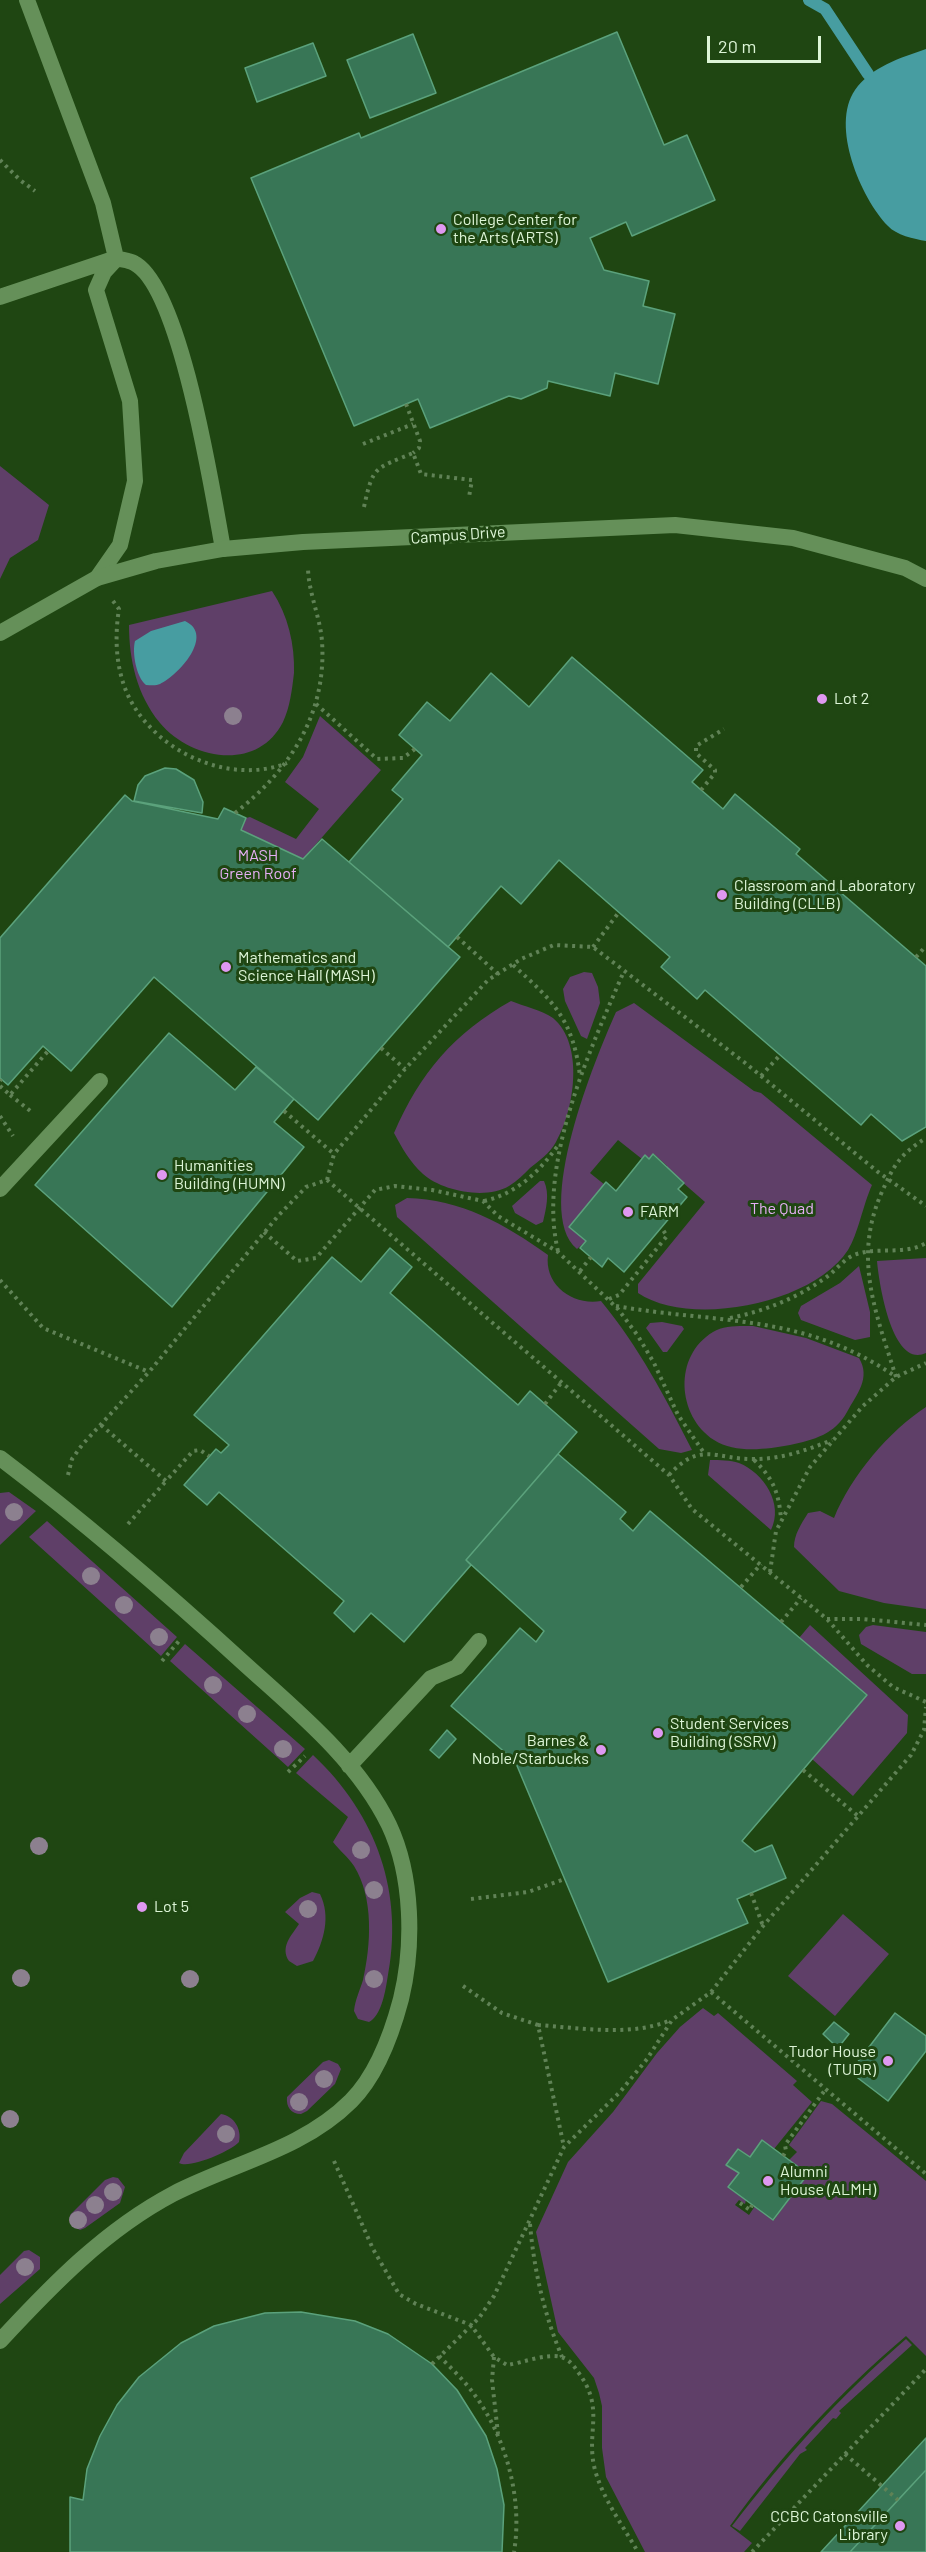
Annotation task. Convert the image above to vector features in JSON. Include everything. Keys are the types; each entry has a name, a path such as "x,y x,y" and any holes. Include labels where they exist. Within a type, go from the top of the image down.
{"street":[{"path":"27,0 101,198 116,258"},
{"path":"97,578 120,545 135,481 130,401 96,290 104,272 116,258"},
{"path":"0,297 116,258 135,263 141,268 164,302 197,406 223,549"},
{"name":"Campus Drive","path":"0,633 97,578 156,561 223,549 303,542 675,525 793,538 905,568 926,579"},
{"path":"0,1189 99,1081"},
{"path":"0,1458 53,1498 198,1621 317,1730 364,1782 391,1829 406,1890 410,1950 408,1972 390,2034 375,2066 353,2099 324,2124 284,2147 175,2193 104,2240 71,2266 0,2341"},
{"path":"349,1766 431,1678 457,1667 479,1641"}],"path":[{"path":"0,160 35,190"},
{"path":"364,507 370,479 375,469 413,453 419,448 420,441 406,405"},
{"path":"363,444 414,424"},
{"path":"413,453 421,474 472,480 469,497"},
{"path":"235,813 262,791 287,763 307,728 316,704 321,680 322,640 308,568"},
{"path":"111,598 119,609 116,626 118,662 124,686 132,703 159,735 191,756 214,766 241,770 274,768 287,763"},
{"path":"316,704 377,759 403,758 415,749"},
{"path":"701,790 715,770 696,753 696,746 724,729"},
{"path":"593,947 619,912"},
{"path":"457,937 498,974"},
{"path":"327,1180 334,1154 405,1069 488,980 513,964 554,945 593,947 926,1206"},
{"path":"915,957 926,946"},
{"path":"513,964 548,996 562,1017 576,1045 580,1078"},
{"path":"558,1252 553,1221 561,1142 580,1078 624,971"},
{"path":"381,1048 405,1069"},
{"path":"10,1095 48,1051"},
{"path":"761,1076 780,1055"},
{"path":"0,1086 39,1118"},
{"path":"284,1111 334,1154"},
{"path":"0,1116 17,1142"},
{"path":"896,1377 867,1273 866,1251 869,1227 888,1178 900,1156 926,1138"},
{"path":"264,1232 297,1261 316,1258 375,1190 395,1186 432,1190 483,1201 501,1197 519,1187 542,1168 561,1142"},
{"path":"327,1180 669,1475 692,1509 827,1618 867,1665 893,1687 926,1704 924,1730 911,1755 764,1926 711,1992 672,2020 656,2027 638,2028 538,2025 502,2013 463,1986"},
{"path":"66,1484 72,1458 149,1372 264,1232 306,1187 327,1180"},
{"path":"483,1201 498,1216 558,1252 609,1299 638,1336 678,1415 704,1453"},
{"path":"609,1299 619,1295 667,1236 661,1227"},
{"path":"724,1319 752,1314 796,1296 828,1276 851,1256 866,1251 915,1249 926,1243"},
{"path":"580,1270 591,1257"},
{"path":"0,1280 43,1328 149,1372"},
{"path":"615,1306 673,1316 751,1321 802,1332 858,1353 896,1377"},
{"path":"770,1572 776,1531 810,1467 863,1406 896,1377 926,1363"},
{"path":"545,1404 561,1383"},
{"path":"100,1425 166,1481"},
{"path":"669,1475 682,1460 704,1453 754,1459 807,1450 832,1440"},
{"path":"128,1524 193,1451 200,1450 209,1456"},
{"path":"754,1459 768,1474 779,1495 781,1520"},
{"path":"741,1587 760,1564"},
{"path":"781,1622 801,1598"},
{"path":"827,1618 863,1618 926,1625"},
{"path":"162,1661 180,1641"},
{"path":"288,1772 309,1751"},
{"path":"803,1770 858,1816"},
{"path":"471,1899 528,1892 565,1879"},
{"path":"751,1893 764,1926"},
{"path":"711,1992 926,2174"},
{"path":"432,2364 471,2325 494,2296 530,2224 564,2147 620,2092 647,2058 672,2020"},
{"path":"538,2025 564,2147"},
{"path":"783,2156 786,2151 785,2145 825,2090"},
{"path":"334,2161 374,2249 399,2294 416,2304 471,2325 494,2357 507,2365 551,2356 562,2357 571,2362 589,2385 594,2404 595,2469 610,2504 638,2552"},
{"path":"740,2203 750,2210 752,2205"},
{"path":"530,2224 532,2254 541,2295 562,2357"},
{"path":"439,2356 475,2395 508,2464 516,2526 513,2552"},
{"path":"494,2357 492,2380 499,2442"},
{"path":"752,2552 926,2369"},
{"path":"845,2454 898,2500"}],"green space":[{"path":"0,466 49,505 38,540 10,558 0,579"},
{"path":"272,591 286,620 293,652 294,673 289,704 283,722 271,738 257,749 241,754 223,755 205,752 188,745 160,723 145,701 133,664 129,625"},
{"path":"320,716 381,770 303,859 241,830 246,818 250,817 296,839 319,809 285,782 303,757"},
{"path":"584,972 592,973 598,987 600,1003 587,1039 581,1036 565,1001 563,989 570,977"},
{"path":"511,1001 549,1015 563,1030 570,1044 573,1061 568,1113 551,1150 509,1186 477,1193 452,1189 423,1174 410,1160 394,1133 415,1092 441,1056 472,1027"},
{"name":"The Quad","path":"634,1003 754,1091 761,1093 872,1185 852,1243 831,1269 808,1284 780,1297 749,1305 718,1309 688,1309 661,1303 638,1293 638,1284 705,1202 666,1168 667,1166 654,1154 649,1159 645,1155 642,1159 618,1140 590,1173 605,1185 569,1227 586,1241 577,1249 565,1230 561,1202 564,1169 572,1133 595,1063 616,1012"},
{"path":"540,1181 544,1181 546,1186 547,1202 543,1222 536,1225 515,1213 512,1206"},
{"path":"407,1198 427,1199 464,1208 515,1233 548,1255 551,1276 562,1291 580,1300 601,1301 639,1354 692,1450 681,1453 659,1449 397,1217 395,1205"},
{"path":"926,1258 926,1353 914,1355 904,1348 896,1337 884,1304 877,1261"},
{"path":"859,1266 870,1312 870,1337 855,1340 801,1320 798,1313 801,1306 840,1283"},
{"path":"662,1322 682,1326 684,1329 667,1352 663,1352 646,1328 650,1323"},
{"path":"732,1326 753,1326 806,1338 859,1358 864,1372 861,1386 842,1420 830,1431 799,1443 772,1448 742,1449 714,1440 702,1429 687,1402 686,1370 691,1356 700,1343 717,1330"},
{"path":"926,1407 926,1609 884,1603 839,1591 794,1547 798,1530 808,1513 820,1511 834,1518 850,1486 872,1456 898,1429"},
{"path":"710,1460 739,1463 764,1482 775,1510 771,1530 708,1475"},
{"path":"9,1492 36,1511 0,1545 0,1493"},
{"path":"47,1521 177,1637 161,1656 29,1537"},
{"path":"810,1625 908,1715 907,1733 853,1796 812,1759 867,1695 799,1638"},
{"path":"873,1625 926,1632 926,1674 912,1674 861,1644 859,1635 866,1627"},
{"path":"185,1644 305,1749 288,1767 170,1661"},
{"path":"313,1755 354,1803 381,1858 388,1887 392,1917 392,1949 384,1998 377,2015 369,2022 358,2019 354,2011 368,1952 369,1922 365,1892 354,1866 333,1842 348,1817 296,1773"},
{"path":"312,1892 320,1894 323,1902 325,1928 313,1961 297,1966 289,1961 286,1946 299,1924 285,1912 300,1898"},
{"path":"843,1914 889,1954 835,2016 788,1976"},
{"path":"703,2008 714,2016 718,2013 797,2081 793,2085 812,2102 774,2149 762,2141 750,2157 738,2149 727,2164 739,2173 729,2188 746,2200 745,2204 739,2200 735,2205 749,2215 755,2206 774,2220 808,2174 789,2160 797,2152 789,2145 821,2101 832,2104 926,2181 926,2356 906,2336 834,2402 790,2450 730,2526 752,2543 744,2552 645,2552 606,2477 602,2448 602,2406 599,2393 594,2378 558,2332 536,2232 568,2162 613,2112 657,2053 680,2027"},
{"path":"329,2060 338,2064 341,2069 335,2084 307,2111 297,2114 292,2111 288,2107 287,2097 323,2062"},
{"path":"221,2114 230,2117 236,2124 240,2137 239,2142 210,2158 192,2164 179,2163 184,2153"},
{"path":"118,2178 125,2187 120,2203 85,2228 80,2230 72,2226 70,2215 105,2180"},
{"path":"29,2250 40,2257 40,2269 0,2304 0,2275 24,2251"},
{"path":"906,2339 912,2345 839,2411 841,2413 836,2419 833,2418 805,2448 807,2450 800,2454 740,2531 732,2526 814,2428"}],"water":[{"path":"926,49 926,241 896,232 878,214 859,180 852,161 847,141 846,122 848,105 855,90 869,75 887,64"},
{"path":"185,621 193,627 196,635 191,654 168,679 158,685 146,685 136,664 135,641 151,631"}],"building":[{"name":"College Center for the Arts (ARTS)","path":"617,32 664,145 687,135 715,200 632,236 626,222 590,238 604,270 649,281 643,306 675,314 658,384 615,373 610,396 548,381 547,388 521,399 509,396 430,428 418,399 354,426 251,178 359,133 361,138"},
{"path":"413,34 436,93 370,118 347,60"},
{"path":"313,43 326,76 257,102 245,68"},
{"name":"Classroom and Laboratory Building (CLLB)","path":"572,657 703,770 692,782 723,809 735,794 800,849 796,854 926,966 926,1127 902,1141 871,1114 861,1125 705,990 697,999 661,967 670,957 559,860 521,904 501,886 448,947 349,862 403,799 392,790 422,755 399,735 427,702 450,721 491,673 529,707"},
{"path":"165,768 176,769 194,780 203,802 202,813 134,801 138,785 145,776"},
{"name":"Mathematics and Science Hall (MASH)","path":"125,795 132,801 218,819 224,808 246,818 241,830 303,859 322,839 460,957 318,1120 154,977 71,1071 43,1046 8,1085 0,1078 0,938"},
{"name":"Humanities Building (HUMN)","path":"169,1033 235,1090 256,1067 294,1099 274,1122 304,1147 172,1307 35,1185"},
{"name":"FARM","path":"653,1154 684,1183 678,1189 687,1197 624,1272 608,1258 602,1267 580,1248 586,1241 569,1227 606,1182 616,1191 645,1155 649,1159"},
{"path":"390,1248 412,1267 390,1293 518,1405 530,1391 577,1432 466,1560 471,1565 404,1642 371,1613 354,1632 334,1613 344,1601 219,1492 207,1505 184,1485 216,1449 221,1453 229,1445 194,1415 332,1257 361,1282"},
{"name":"Student Services Building (SSRV)","path":"558,1454 626,1512 620,1519 633,1531 650,1511 867,1695 742,1841 755,1852 772,1845 786,1878 737,1899 748,1923 608,1982 515,1761 451,1706 520,1628 536,1642 544,1631 466,1560"},
{"path":"447,1730 456,1739 439,1758 430,1750"},
{"name":"Tudor House (TUDR)","path":"895,2013 926,2036 926,2051 888,2101 850,2072"},
{"path":"834,2022 849,2034 838,2048 823,2034"},
{"name":"Alumni House (ALMH)","path":"762,2140 808,2174 773,2220 728,2187 739,2173 726,2165 738,2149 750,2157"},
{"path":"301,2312 355,2321 388,2334 432,2364 457,2390 486,2436 497,2469 504,2505 502,2552 70,2552 70,2497 83,2500 87,2469 100,2436 117,2405 139,2377 181,2343 214,2326 265,2313"},
{"path":"926,2438 926,2470 850,2552 821,2552"},
{"name":"CCBC Catonsville Library","path":"926,2470 926,2552 850,2552 898,2500"}],"waterway":[{"path":"809,0 825,9 868,74"}],"place":[{"name":"College Center for the Arts (ARTS)","path":"441,229"},
{"name":"Lot 2","path":"822,699"},
{"name":"Classroom and Laboratory Building (CLLB)","path":"722,895"},
{"name":"Mathematics and Science Hall (MASH)","path":"226,967"},
{"name":"Humanities Building (HUMN)","path":"162,1175"},
{"name":"FARM","path":"628,1212"},
{"name":"Student Services Building (SSRV)","path":"658,1733"},
{"name":"Barnes & Noble/Starbucks","path":"601,1750"},
{"name":"Lot 5","path":"142,1907"},
{"name":"Tudor House (TUDR)","path":"888,2061"},
{"name":"Alumni House (ALMH)","path":"768,2181"},
{"name":"CCBC Catonsville Library","path":"900,2526"}],"park label":[{"name":"MASH Green Roof","path":"258,865"}]}
